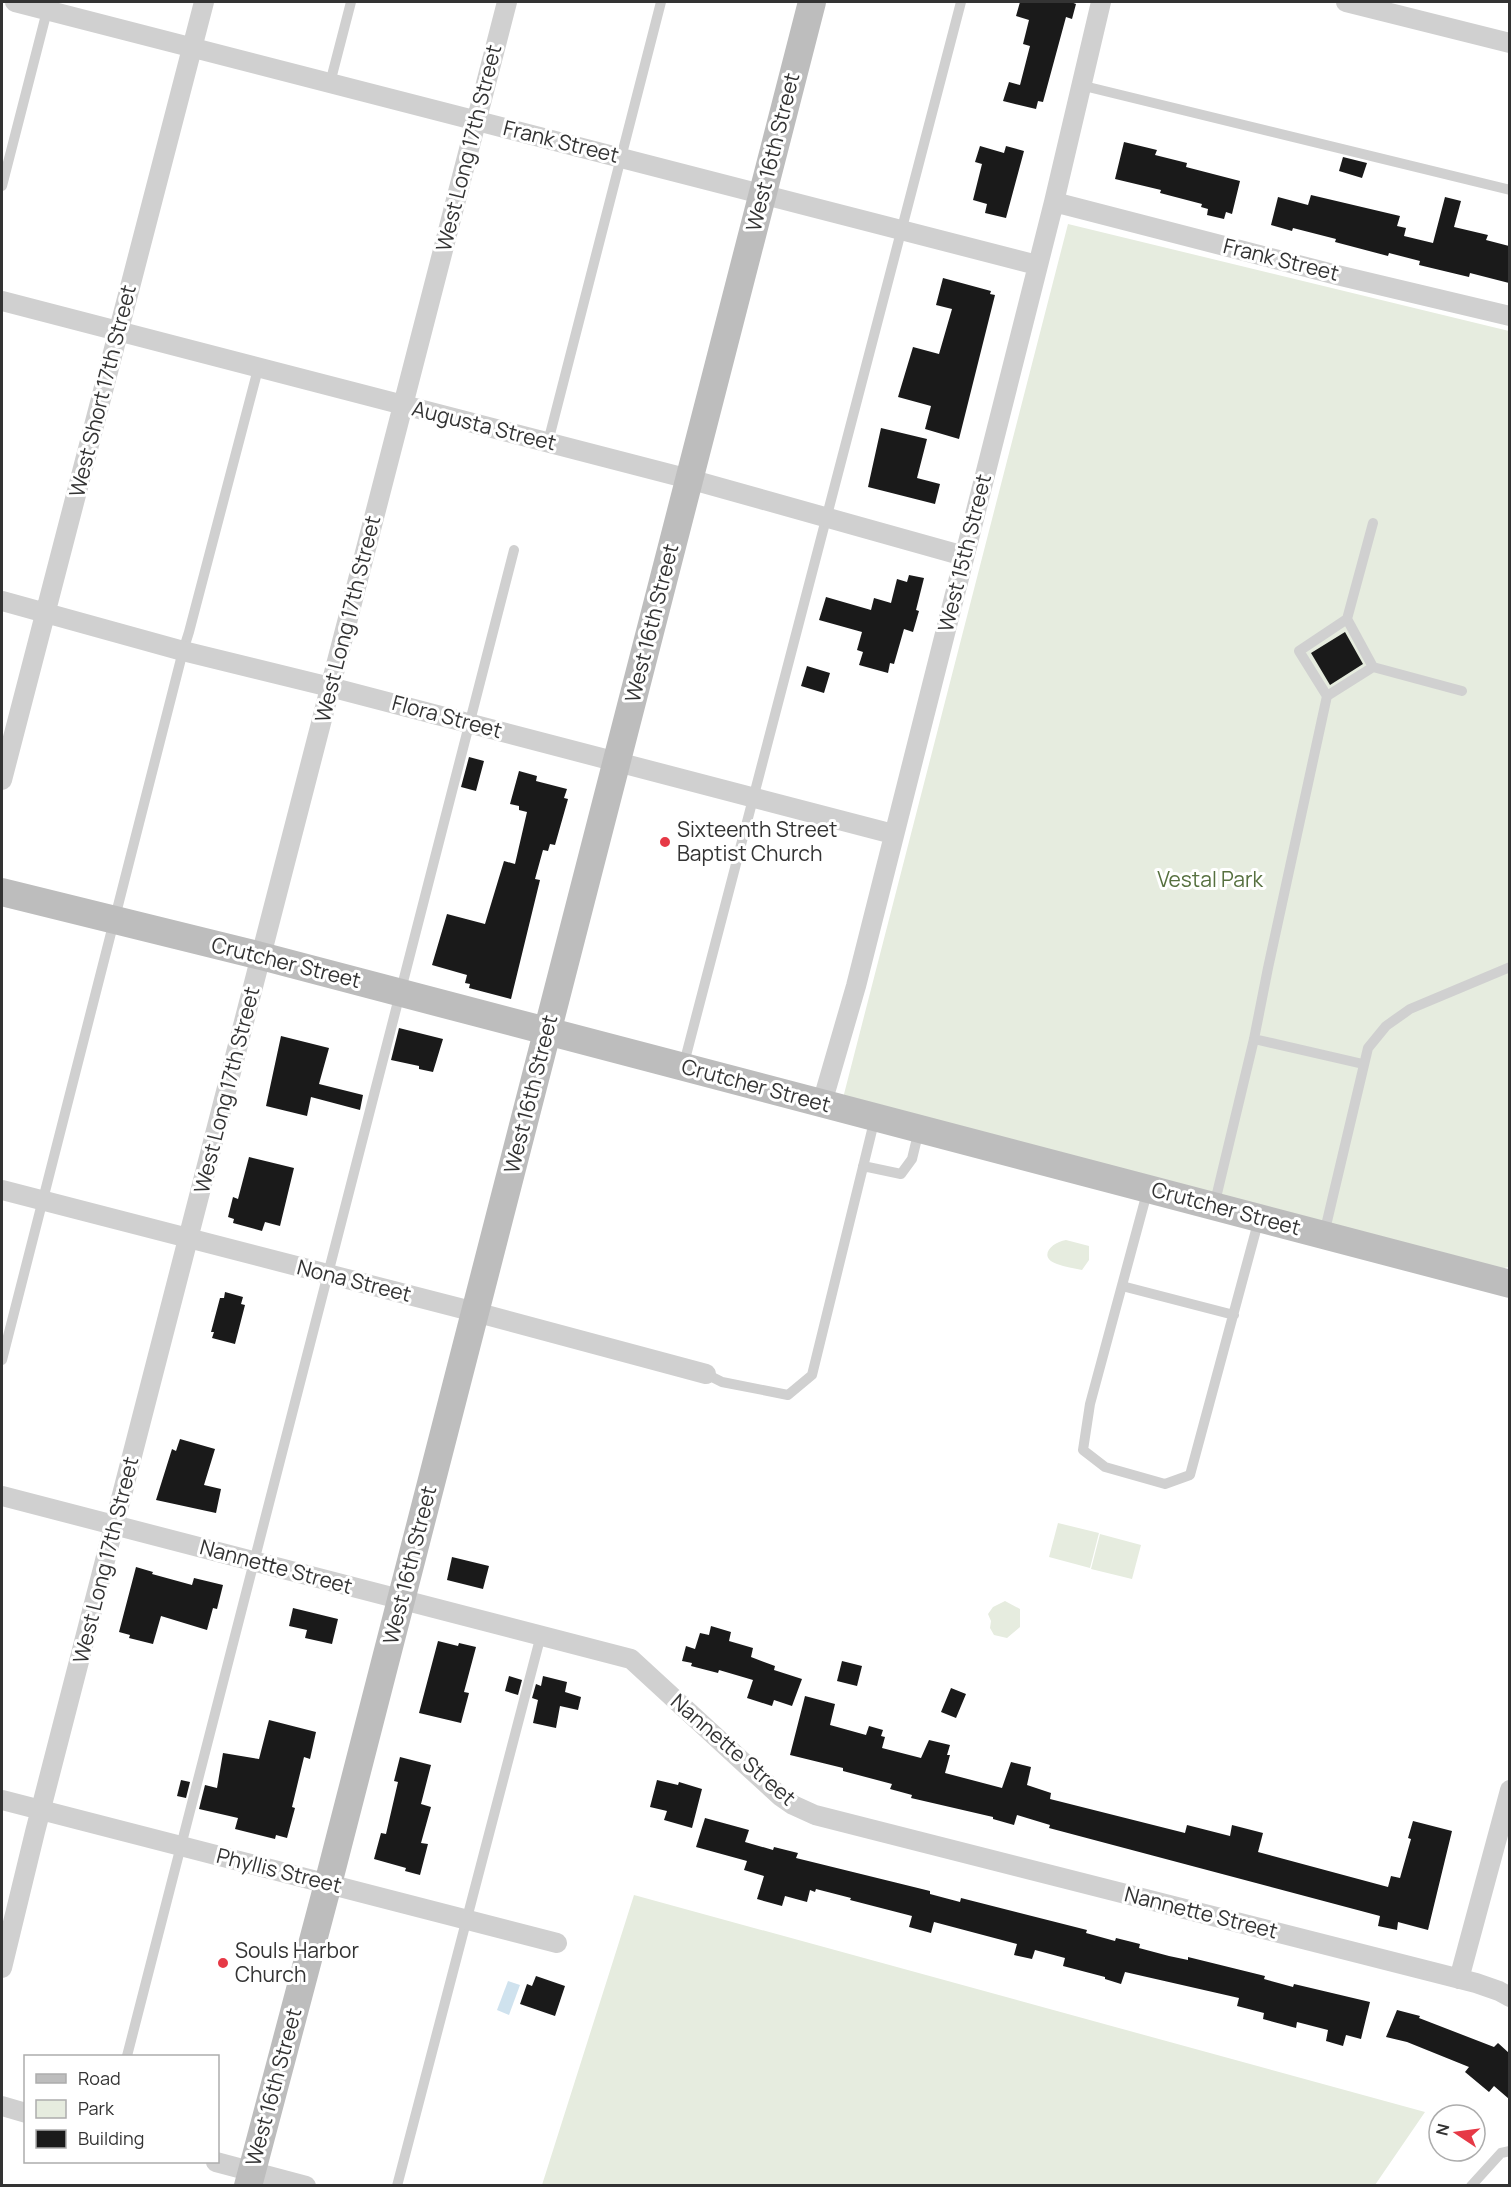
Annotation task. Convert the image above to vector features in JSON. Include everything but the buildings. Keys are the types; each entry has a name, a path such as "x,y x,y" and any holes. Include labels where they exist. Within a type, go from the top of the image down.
{"street":[{"name":"Frank Street","path":"15,2 48,6 192,47 1038,265"},
{"name":"West Short 17th Street","path":"2,780 204,2"},
{"name":"West Long 17th Street","path":"2,1968 507,2"},
{"name":"West 16th Street","path":"250,2178 328,1884 812,2"},
{"name":"West 15th Street","path":"822,1103 856,986 1054,202 1101,2"},
{"path":"1346,2 1509,43"},
{"name":"Frank Street","path":"1054,202 1509,316"},
{"name":"Augusta Street","path":"2,301 689,479 825,519 964,556"},
{"name":"Flora Street","path":"2,601 183,651 470,723 893,834"},
{"name":"Crutcher Street","path":"2,892 261,956 1509,1284"},
{"name":"Nona Street","path":"2,1190 706,1374"},
{"name":"Nannette Street","path":"2,1496 631,1659 780,1796 793,1806 814,1815 1459,1979 1499,1991 1509,1997"},
{"path":"1459,1979 1509,1790"},
{"name":"Phyllis Street","path":"2,1800 557,1942"},
{"path":"2,2106 24,2112"},
{"path":"218,2163 250,2178 306,2186"}],"lane":[{"path":"330,83 351,2"},
{"path":"548,442 661,2"},
{"path":"683,1067 961,2"},
{"path":"2,186 48,6"},
{"path":"1080,85 1509,190"},
{"path":"2,1360 41,1200 258,369"},
{"path":"1214,1206 1254,1039 1327,696 1299,651 1347,619 1373,523"},
{"path":"127,2055 514,550"},
{"path":"1347,619 1373,667 1462,691"},
{"path":"1327,696 1373,667"},
{"path":"1324,1235 1368,1048 1386,1026 1410,1009 1509,967"},
{"path":"1254,1039 1363,1064"},
{"path":"706,1374 722,1382 788,1395 812,1375 875,1117"},
{"path":"863,1167 901,1174 912,1159 920,1129"},
{"path":"1149,1189 1090,1404 1083,1450 1105,1467 1165,1484 1190,1475 1259,1218"},
{"path":"1122,1286 1234,1315"},
{"path":"397,2186 541,1635"},
{"path":"1476,2184 1501,2153 1509,2151"}],"green space":[{"name":"Vestal Park","path":"1068,224 1509,331 1509,1267 1499,1269 843,1098"},
{"path":"1066,1240 1089,1246 1089,1260 1082,1270 1057,1264 1048,1258 1047,1254 1052,1247"},
{"path":"1058,1523 1099,1533 1090,1568 1049,1557"},
{"path":"1100,1534 1141,1545 1132,1579 1091,1569"},
{"path":"1005,1601 1020,1609 1020,1627 1007,1638 994,1635 990,1628 991,1621 988,1614 993,1607"},
{"path":"634,1895 1425,2112 1375,2185 542,2185"}],"water":[{"path":"508,1981 520,1985 509,2015 497,2010"}],"place":[{"name":"Sixteenth Street Baptist Church","path":"665,842"},
{"name":"Souls Harbor Church","path":"223,1963"}]}
